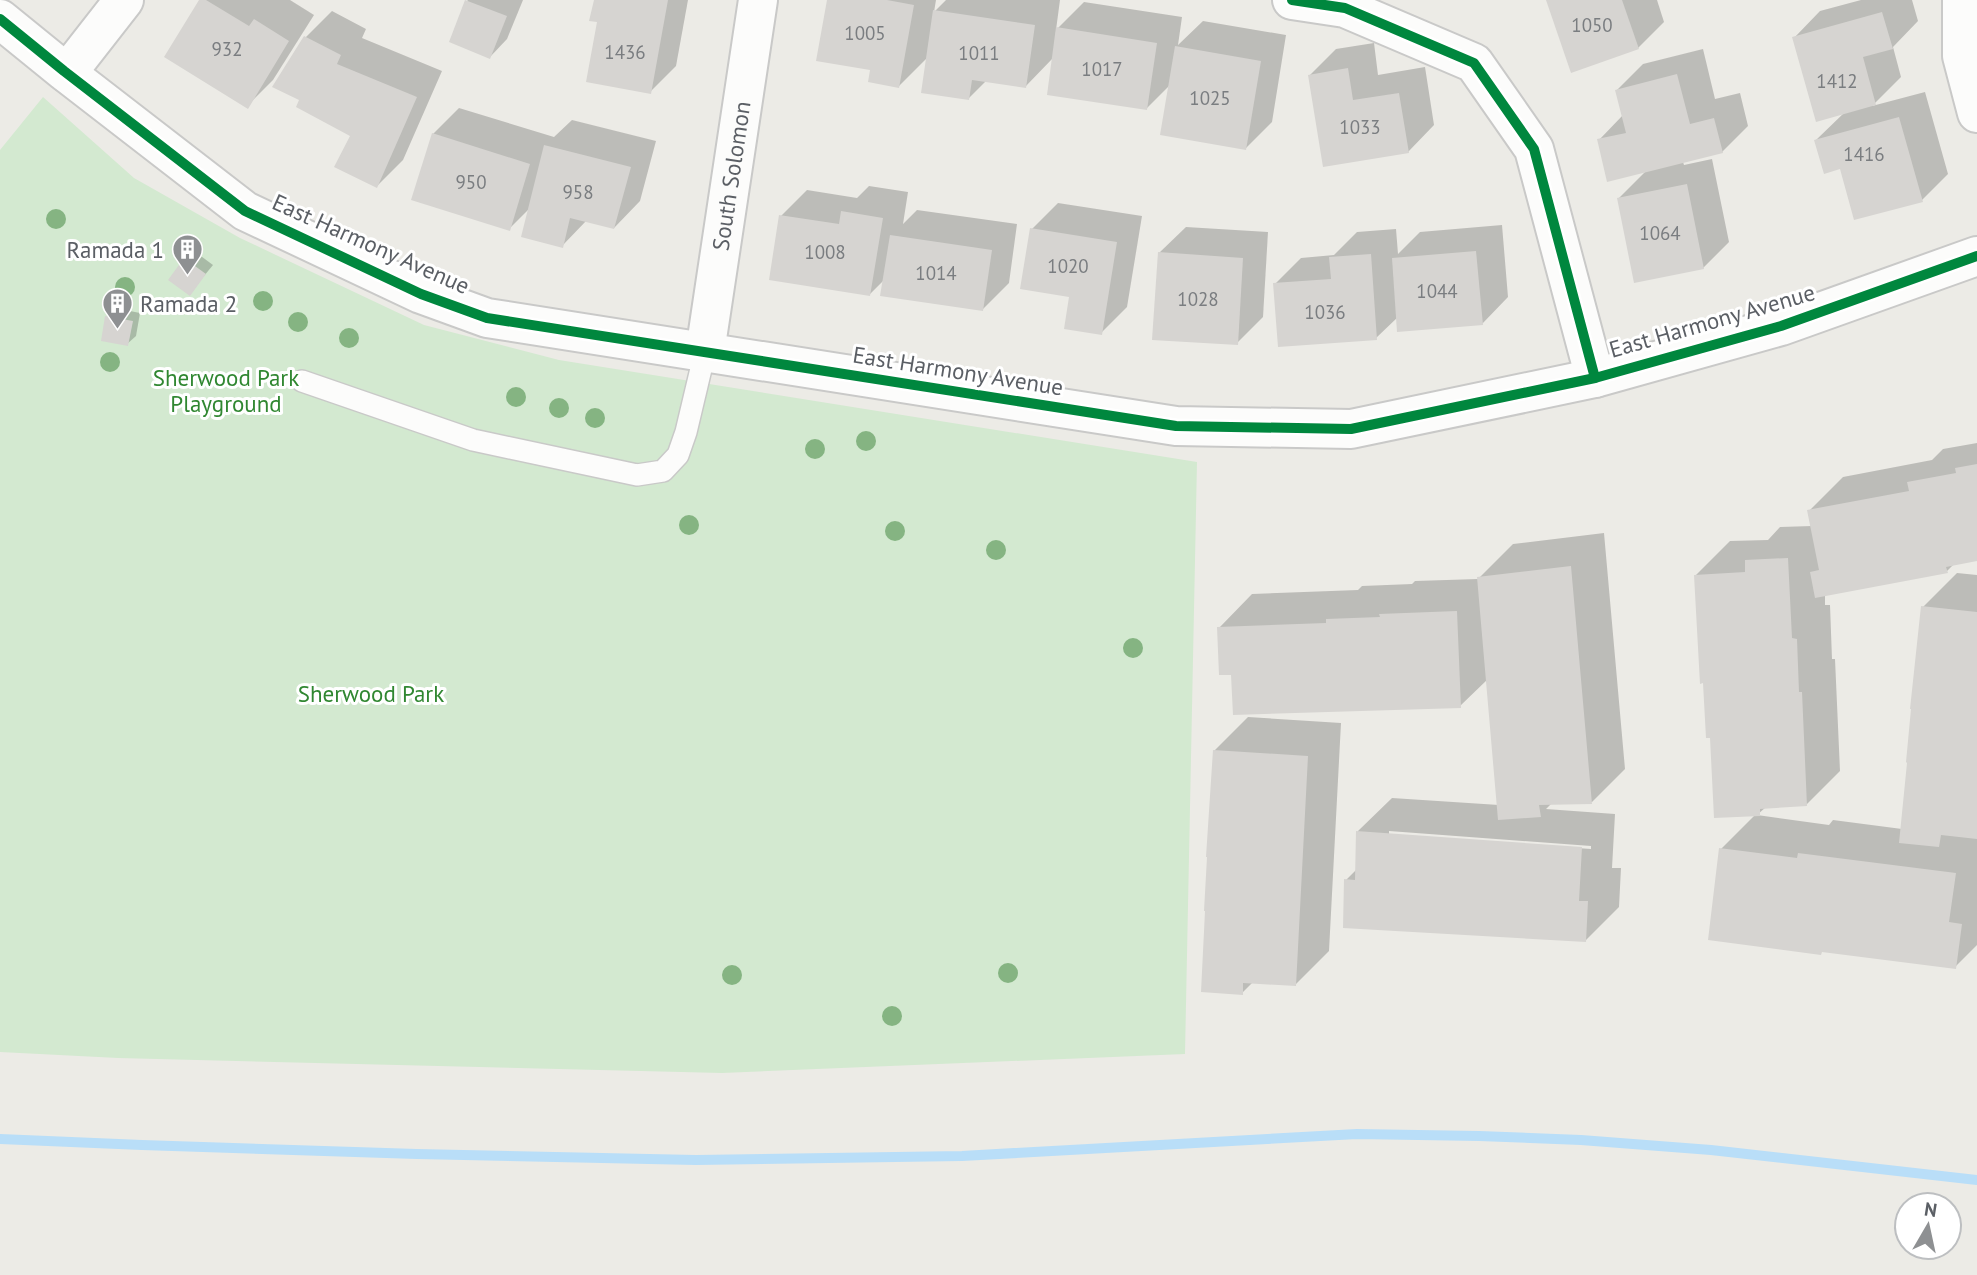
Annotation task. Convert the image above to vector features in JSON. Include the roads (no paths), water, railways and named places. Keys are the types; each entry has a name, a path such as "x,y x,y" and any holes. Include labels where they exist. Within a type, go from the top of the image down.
{"street":[{"path":"67,73 124,0"},
{"name":"South Solomon","path":"705,352 758,0"},
{"path":"1292,0 1345,8 1474,63 1534,149 1595,378"},
{"path":"1962,0 1962,56 1977,113"},
{"name":"East Harmony Avenue","path":"0,19 245,211 421,294 487,318 1132,420 1198,427 1351,429 1595,378 1781,326 1977,256"}],"lane":[{"path":"302,382 474,440 637,475 663,471 678,455 705,352"}],"waterway":[{"path":"0,1139 417,1154 696,1160 962,1156 1357,1134 1479,1136 1581,1140 1711,1150 1977,1180"}],"place":[{"name":"Ramada 1","path":"187,277"},
{"name":"Ramada 2","path":"117,331"}],"park label":[{"name":"Sherwood Park Playground","path":"226,391"},
{"name":"Sherwood Park","path":"371,694"}]}
